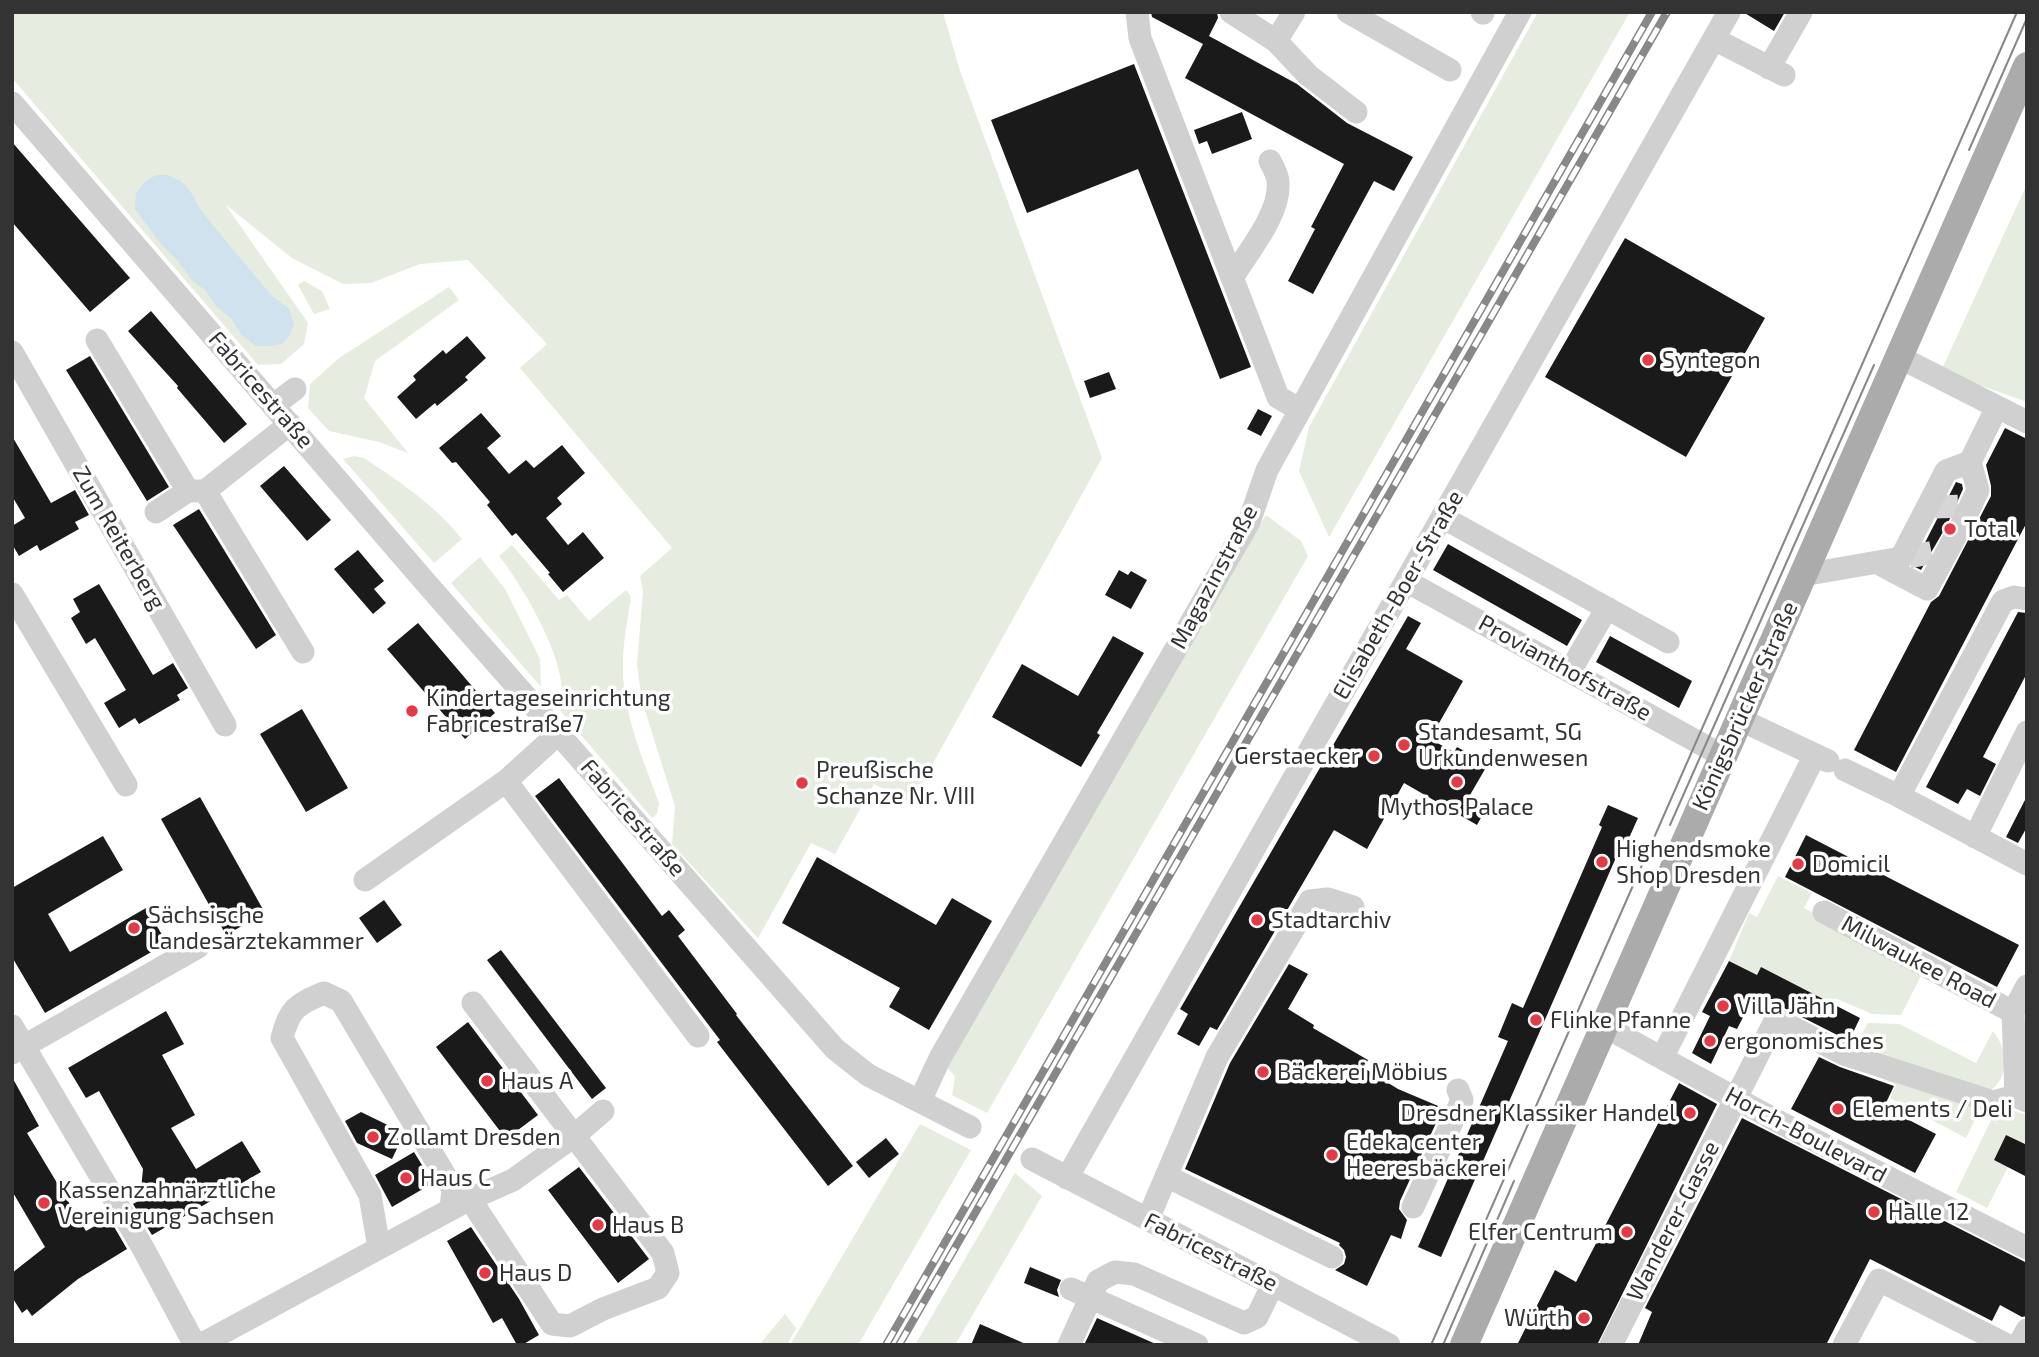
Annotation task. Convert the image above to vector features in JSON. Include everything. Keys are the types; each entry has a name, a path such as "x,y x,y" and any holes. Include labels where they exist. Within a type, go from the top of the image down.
{"main road":[{"name":"Königsbrücker Straße","path":"1464,1345 2027,66"}],"street":[{"path":"1137,12 1140,38 1278,397 1300,410"},
{"path":"1231,12 1276,41 1308,75 1356,112"},
{"path":"1276,41 1294,12"},
{"path":"1348,12 1450,70"},
{"name":"Magazinstraße","path":"920,1101 940,1058 1249,522 1267,470 1520,12"},
{"name":"Elisabeth-Boer-Straße","path":"1067,1178 1729,12"},
{"path":"1714,38 1776,71 1801,12"},
{"name":"Fabricestraße","path":"12,103 835,1049 868,1075 970,1127"},
{"path":"1232,278 1266,224 1277,197 1278,180 1270,161"},
{"path":"97,340 303,652"},
{"name":"Zum Reiterberg","path":"12,352 225,725"},
{"path":"1899,357 2027,422"},
{"path":"274,405 295,389"},
{"path":"1878,563 1927,589 1978,490 1970,462 1997,407"},
{"path":"156,512 197,491 290,424"},
{"path":"1803,575 1905,557 1932,507 1946,471 1970,462"},
{"path":"1442,517 1668,642"},
{"name":"Provianthofstraße","path":"1406,581 1723,756"},
{"path":"12,594 126,785"},
{"path":"1899,796 2003,601 2014,597 2027,599"},
{"path":"1570,671 1607,608"},
{"path":"1740,719 1815,755 1824,766 1860,783 1868,781 2027,864"},
{"path":"1975,837 2027,732"},
{"path":"365,880 506,781 559,733"},
{"path":"1662,1058 1815,755"},
{"path":"506,781 698,1036"},
{"path":"1148,1219 1217,1057 1310,901 1328,899 1353,907"},
{"name":"Milwaukee Road","path":"1824,912 2013,1012"},
{"path":"18,1049 198,947"},
{"path":"2022,1099 2013,1012 2027,986"},
{"path":"379,1248 369,1195 282,1038 287,1017 301,1003 324,993 341,1001 461,1204 552,1324 570,1326 603,1309 658,1288 668,1273 663,1253 473,1003"},
{"name":"Wanderer-Gasse","path":"1611,1345 1776,1019 1840,1052 1993,1102 2022,1099"},
{"path":"12,1026 18,1049 142,1248 197,1345 461,1204 513,1180 574,1136 603,1111"},
{"name":"Horch-Boulevard","path":"1604,1026 1735,1098 2027,1248"},
{"path":"1413,1207 1462,1100 1458,1090"},
{"name":"Fabricestraße","path":"1032,1159 1389,1345"},
{"path":"1166,1176 1332,1256"},
{"path":"1069,1345 1081,1293 1115,1272 1134,1274 1244,1323 1257,1317 1273,1284"},
{"path":"1844,1345 1879,1280 2007,1345"},
{"path":"1081,1293 1159,1337 1197,1345"},
{"path":"2019,1345 2027,1330"}],"shaded area":[{"path":"13,12 943,12 960,71 1102,458 911,803 874,784 835,854 811,843 758,938 672,844 675,806 642,701 637,664 643,591 640,576 672,548 520,368 547,344 468,260 420,264 371,283 343,284 292,258 225,204 308,323 304,344 281,364 258,365 12,78"},
{"path":"1538,12 1630,12 1329,537 1299,471 1309,427"},
{"path":"2027,184 2027,402 1941,371"},
{"path":"304,281 322,291 330,309 314,314 298,285"},
{"path":"449,287 459,300 375,361 364,398 408,453 379,442 329,431 308,408 310,384 339,358"},
{"path":"354,456 364,458 416,495 440,515 462,539 434,563 343,459"},
{"path":"1266,515 1301,541 1308,556 987,1113 952,1095 955,1076 945,1066"},
{"path":"512,545 559,600 567,595 589,621 626,590 631,597 624,646 623,680 634,734 659,803 657,814 652,818 558,708 562,693 560,674 553,653 532,607 499,556"},
{"path":"480,557 505,589 540,659 541,687 451,583"},
{"path":"1778,876 1812,893 1804,908 1924,970 1901,1015 1872,1014 1835,998 1831,1004 1761,968 1757,975 1729,961 1749,913 1757,917"},
{"path":"1868,1023 1899,1024 1976,1063 1993,1031 2004,1054 2001,1078 1990,1091 1854,1047"},
{"path":"1860,1068 1981,1107 1966,1138 1890,1098 1896,1085"},
{"path":"1998,1106 2027,1115 2027,1145 2006,1135 1995,1157 2008,1167 1987,1208 1956,1192"},
{"path":"920,1124 971,1150 858,1345 790,1345"},
{"path":"1015,1173 1042,1196 1034,1210 955,1345 915,1345"},
{"path":"785,1314 796,1328 787,1345 759,1345"}],"water":[{"path":"156,175 167,175 181,181 202,212 272,296 289,309 294,324 283,343 256,346 241,334 230,317 217,307 206,291 191,279 162,245 135,209 136,193 146,181"}],"building":[{"path":"1151,12 1217,12 1218,18 1209,36 1297,84 1347,123 1413,157 1394,191 1374,181 1313,294 1288,281 1315,229 1311,227 1344,164 1185,78 1203,44 1152,17"},
{"path":"1743,12 1785,12 1774,31"},
{"path":"1134,64 1251,367 1220,379 1138,169 1027,213 991,120"},
{"path":"1242,112 1252,139 1212,154 1207,141 1199,144 1194,130"},
{"path":"12,142 130,278 90,312 12,222"},
{"name":"Syntegon","path":"1625,238 1765,318 1686,457 1545,377"},
{"path":"151,311 247,424 224,443 178,386 128,331"},
{"path":"467,336 486,358 465,377 468,380 437,406 435,403 416,419 397,397 416,380 413,376 443,350 446,354"},
{"path":"90,356 169,487 147,501 66,370"},
{"path":"1109,372 1116,389 1090,398 1084,381"},
{"path":"1258,409 1272,416 1261,436 1247,429"},
{"path":"481,413 501,436 487,448 509,474 526,460 534,468 562,445 585,473 557,498 562,504 546,518 568,545 583,532 604,558 563,592 516,533 512,536 487,505 490,502 456,462 452,463 439,448"},
{"path":"2005,428 2027,439 2027,522 1896,772 1854,750 1931,602 1939,596 1991,496 1986,465"},
{"path":"12,436 51,503 75,490 89,515 75,522 79,529 40,551 37,545 19,556 12,544 12,526 25,518 12,496"},
{"path":"284,466 331,520 307,541 260,486"},
{"path":"1956,482 1962,484 1963,489 1947,525 1921,570 1913,566"},
{"path":"199,509 276,635 256,649 173,525"},
{"path":"1448,544 1582,620 1567,646 1433,570"},
{"path":"358,550 384,581 374,589 386,603 373,614 334,569"},
{"path":"1119,570 1128,575 1131,571 1147,580 1131,609 1105,595"},
{"path":"99,584 153,675 173,663 188,688 177,695 180,700 139,724 135,718 119,728 104,703 126,690 95,638 86,644 71,618 80,612 73,599"},
{"path":"2018,612 2027,613 2027,673 1983,757 1996,764 1980,796 1967,789 1958,804 1926,787"},
{"path":"1408,616 1421,623 1406,649 1463,681 1430,739 1454,752 1457,747 1488,764 1470,795 1488,805 1477,825 1404,783 1367,849 1334,830 1217,1030 1210,1027 1199,1046 1177,1034 1188,1014 1180,1009"},
{"path":"418,623 495,713 465,739 387,649"},
{"path":"1113,636 1144,653 1097,733 1100,735 1081,767 992,717 1022,664 1078,696"},
{"path":"1610,636 1692,681 1679,708 1596,662"},
{"path":"302,709 348,788 306,812 260,734"},
{"path":"559,778 662,916 669,910 685,930 678,936 853,1166 828,1186 717,1042 720,1040 535,796"},
{"path":"2027,796 2027,827 2018,843 2006,837"},
{"path":"200,797 265,913 226,935 161,819"},
{"path":"1608,805 1638,818 1629,838 1625,837 1441,1257 1418,1247 1508,1041 1498,1037 1512,1003 1523,1008 1602,827 1599,825"},
{"path":"1806,835 2019,945 1997,987 1785,877"},
{"name":"Sächsische Landesärztekammer","path":"103,836 123,870 48,914 70,952 146,908 167,943 45,1013 12,957 12,888"},
{"path":"817,857 936,925 952,898 992,921 929,1030 889,1007 900,988 782,923"},
{"path":"384,900 402,925 377,943 359,918"},
{"path":"501,950 606,1088 592,1099 487,960"},
{"path":"1729,961 1757,975 1761,967 1860,1018 1849,1041 1754,996 1737,1029 1729,1026 1711,1064 1692,1053 1710,1016 1702,1012"},
{"name":"Edeka center Heeresbäckerei","path":"1289,964 1308,974 1288,1009 1314,1025 1313,1028 1368,1060 1364,1068 1398,1089 1443,1108 1400,1201 1399,1209 1407,1220 1401,1239 1391,1235 1367,1286 1335,1270 1344,1264 1346,1257 1340,1243 1185,1169 1230,1063"},
{"path":"166,1011 184,1044 162,1055 195,1115 171,1128 196,1169 242,1141 261,1172 152,1235 133,1204 140,1200 143,1169 99,1091 86,1098 68,1068"},
{"name":"Haus A","path":"468,1022 538,1115 506,1139 436,1047"},
{"path":"1819,1057 1894,1086 1884,1107 1936,1134 1915,1173 1791,1109"},
{"name":"Kassenzahnärztliche Vereinigung Sachsen","path":"12,1077 39,1126 27,1133 86,1231 109,1218 127,1249 78,1279 32,1316 27,1309 22,1313 12,1297 12,1273 45,1247 12,1191"},
{"path":"1679,1083 1717,1104 1597,1345 1517,1345 1555,1270 1576,1282"},
{"name":"Zollamt Dresden","path":"361,1112 404,1134 392,1159 357,1143 345,1121"},
{"path":"1742,1118 2027,1263 2027,1316 2022,1317 2000,1305 1992,1321 1870,1259 1826,1345 1638,1345 1652,1312 1645,1308"},
{"path":"2006,1135 2027,1145 2027,1177 1994,1160"},
{"path":"886,1138 899,1154 869,1178 856,1162"},
{"name":"Haus C","path":"414,1152 433,1183 392,1207 375,1175"},
{"name":"Haus B","path":"579,1167 649,1259 618,1283 548,1190"},
{"name":"Haus D","path":"471,1227 519,1299 539,1335 522,1345 517,1345 502,1318 493,1323 447,1241"},
{"path":"1030,1267 1061,1280 1057,1290 1059,1297 1024,1283"},
{"path":"1097,1318 1158,1345 1084,1345"},
{"path":"980,1324 1028,1345 971,1345"}],"tunnel":[{"path":"1935,507 1966,506"},
{"path":"1909,557 1944,550"}],"tram line":[{"path":"1431,1345 2017,12"},
{"path":"1969,150 2027,18"},
{"path":"1670,825 1874,365"},
{"path":"1443,1345 1514,1181"}],"railway":[{"path":"886,1345 1652,12"},
{"path":"899,1345 1667,12"}],"place":[{"name":"Syntegon","path":"1648,360"},
{"name":"Total","path":"1950,529"},
{"name":"Kindertageseinrichtung Fabricestraße7","path":"412,711"},
{"name":"Standesamt, SG Urkundenwesen","path":"1404,745"},
{"name":"Gerstaecker","path":"1374,756"},
{"name":"Mythos Palace","path":"1457,782"},
{"name":"Preußische Schanze Nr. VIII","path":"802,783"},
{"name":"Highendsmoke Shop Dresden","path":"1602,862"},
{"name":"Domicil","path":"1798,864"},
{"name":"Stadtarchiv","path":"1257,920"},
{"name":"Sächsische Landesärztekammer","path":"134,928"},
{"name":"Villa Jähn","path":"1723,1006"},
{"name":"Flinke Pfanne","path":"1536,1020"},
{"name":"ergonomisches","path":"1710,1041"},
{"name":"Bäckerei Möbius","path":"1263,1072"},
{"name":"Haus A","path":"487,1081"},
{"name":"Elements / Deli","path":"1838,1109"},
{"name":"Dresdner Klassiker Handel","path":"1690,1113"},
{"name":"Zollamt Dresden","path":"373,1137"},
{"name":"Edeka center Heeresbäckerei","path":"1332,1155"},
{"name":"Haus C","path":"406,1178"},
{"name":"Kassenzahnärztliche Vereinigung Sachsen","path":"44,1203"},
{"name":"Halle 12","path":"1874,1212"},
{"name":"Haus B","path":"598,1225"},
{"name":"Elfer Centrum","path":"1627,1232"},
{"name":"Haus D","path":"485,1273"},
{"name":"Würth","path":"1584,1318"}]}
